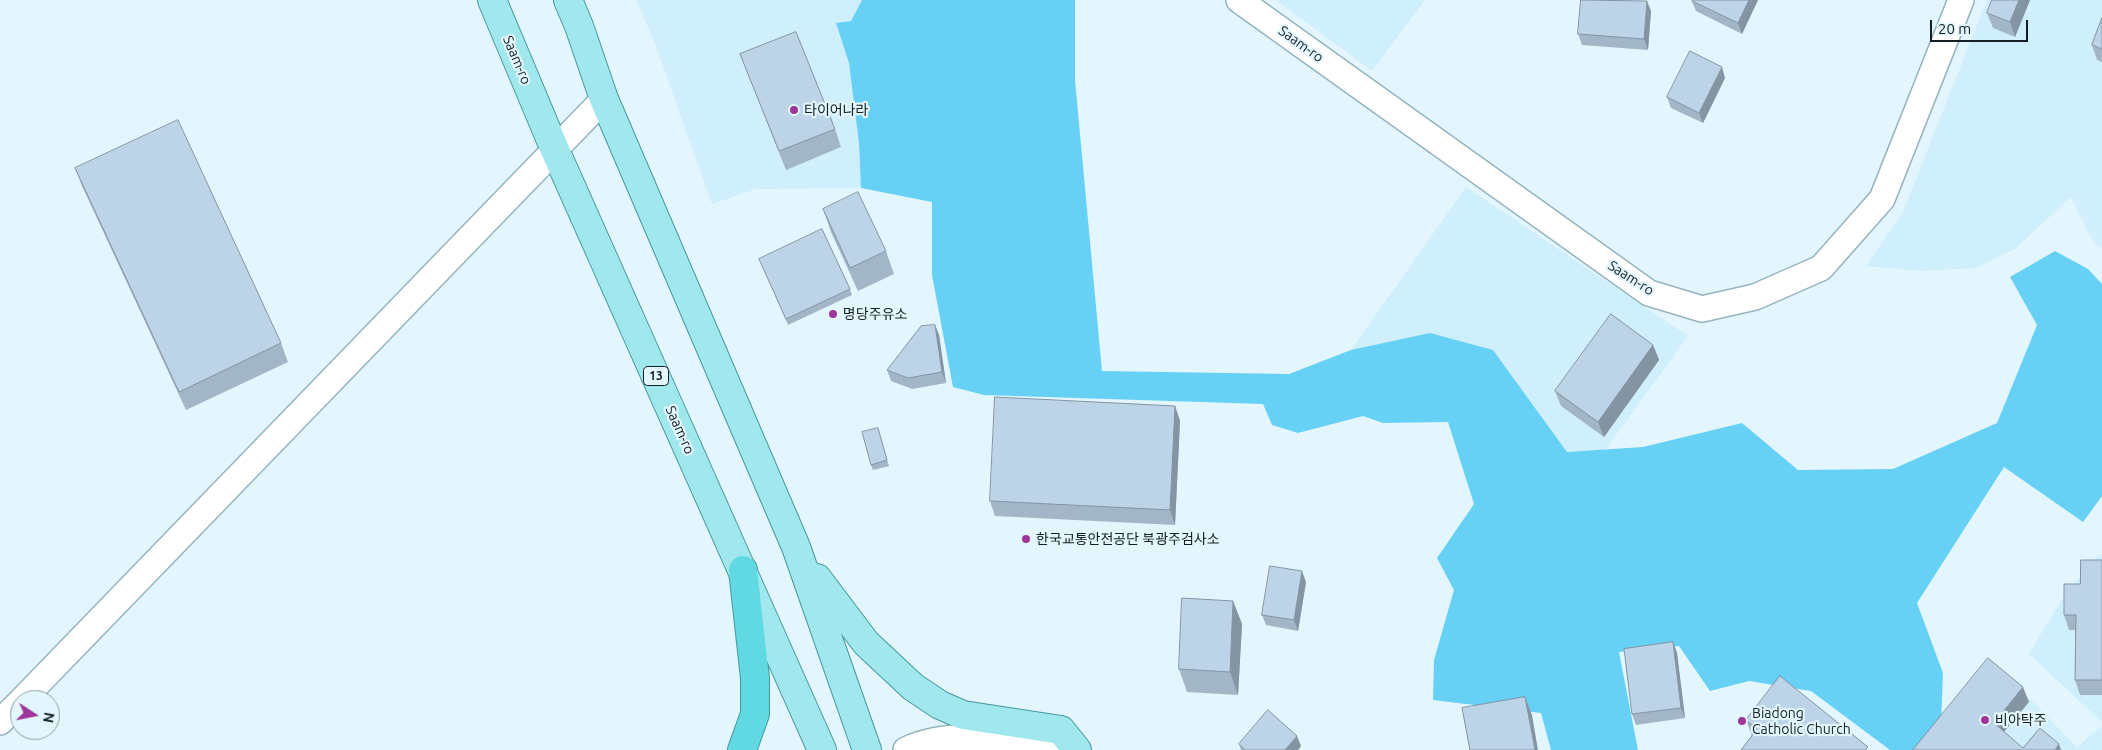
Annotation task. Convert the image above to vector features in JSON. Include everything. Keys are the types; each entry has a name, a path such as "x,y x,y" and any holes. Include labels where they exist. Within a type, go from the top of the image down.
{"highway":[{"path":"742,750 755,714 755,678 743,570"}],"main road":[{"name":"Saam-ro","path":"492,0 554,150 822,750"},
{"path":"568,0 581,13 604,99 796,547 867,750"},
{"path":"796,547 834,604 866,643 913,687 940,705 963,715 1061,730 1077,750"}],"street":[{"name":"Saam-ro","path":"1239,0 1649,292 1702,309 1755,296 1820,268 1882,200 1961,0"},
{"path":"32,690 604,99"},
{"path":"0,722 10,712"},
{"path":"906,750 921,743 989,737 1069,750"}],"shaded area":[{"path":"637,0 862,0 851,21 836,23 849,63 859,143 861,188 756,189 712,204 657,49"},
{"path":"862,0 1075,0 1075,80 1102,371 1289,374 1351,350 1430,333 1493,350 1567,452 1643,447 1742,423 1798,470 1893,469 1997,423 2037,325 2010,277 2055,251 2088,269 2102,284 2102,496 2083,522 2004,467 1917,603 1943,673 1941,723 1919,750 1890,750 1811,691 1749,681 1710,691 1679,646 1619,652 1638,750 1551,750 1541,713 1433,700 1434,660 1454,590 1437,558 1474,504 1448,422 1383,423 1363,416 1298,433 1272,425 1263,404 984,395 953,387 932,275 932,202 861,188 859,143 849,63 836,23 851,21"},
{"path":"1276,0 1425,0 1372,71"},
{"path":"1987,0 2102,0 2102,249 2093,241 2071,197 2015,249 1975,268 1921,271 1866,266 1903,212"},
{"path":"1466,187 1688,336 1605,450 1567,452 1493,350 1351,350"},
{"path":"2102,554 2102,722 2029,654 2060,602 2093,560"},
{"path":"1986,659 2033,702 2077,747 2102,726 2102,750 1919,750"}],"building":[{"path":"1581,0 1647,1 1644,39 1578,34"},
{"path":"1693,0 1749,0 1738,23"},
{"path":"1992,0 2019,0 2010,22 1987,13"},
{"path":"2102,18 2102,49 2092,45"},
{"name":"타이어나라","path":"796,32 835,129 779,151 740,54"},
{"path":"1690,51 1722,67 1699,113 1667,97"},
{"path":"178,120 281,343 179,392 75,168"},
{"path":"858,192 886,251 850,268 823,209"},
{"path":"822,229 850,289 786,319 759,259"},
{"path":"1611,314 1653,345 1598,422 1555,391"},
{"path":"935,325 942,372 908,378 887,370 921,326"},
{"path":"995,397 1175,406 1170,510 990,501"},
{"path":"878,428 887,460 871,465 862,432"},
{"path":"2081,560 2102,560 2102,680 2075,680 2076,615 2064,615 2064,584 2080,584"},
{"path":"1270,566 1302,571 1294,620 1262,615"},
{"path":"1182,598 1233,601 1230,672 1179,669"},
{"path":"1673,642 1681,708 1632,714 1624,649"},
{"path":"1988,658 2023,687 1994,723 2023,748 2040,728 2059,744 2055,750 1913,750"},
{"path":"1780,676 1868,747 1865,750 1741,750 1757,729 1746,720"},
{"path":"1525,697 1535,750 1470,750 1462,708"},
{"path":"1268,710 1297,736 1285,750 1245,750 1239,744"}],"place":[{"name":"타이어나라","path":"794,110"},
{"name":"명당주유소","path":"833,314"},
{"name":"한국교통안전공단 북광주검사소","path":"1026,539"},
{"name":"비아탁주","path":"1985,720"},
{"name":"Biadong Catholic Church","path":"1742,721"}]}
